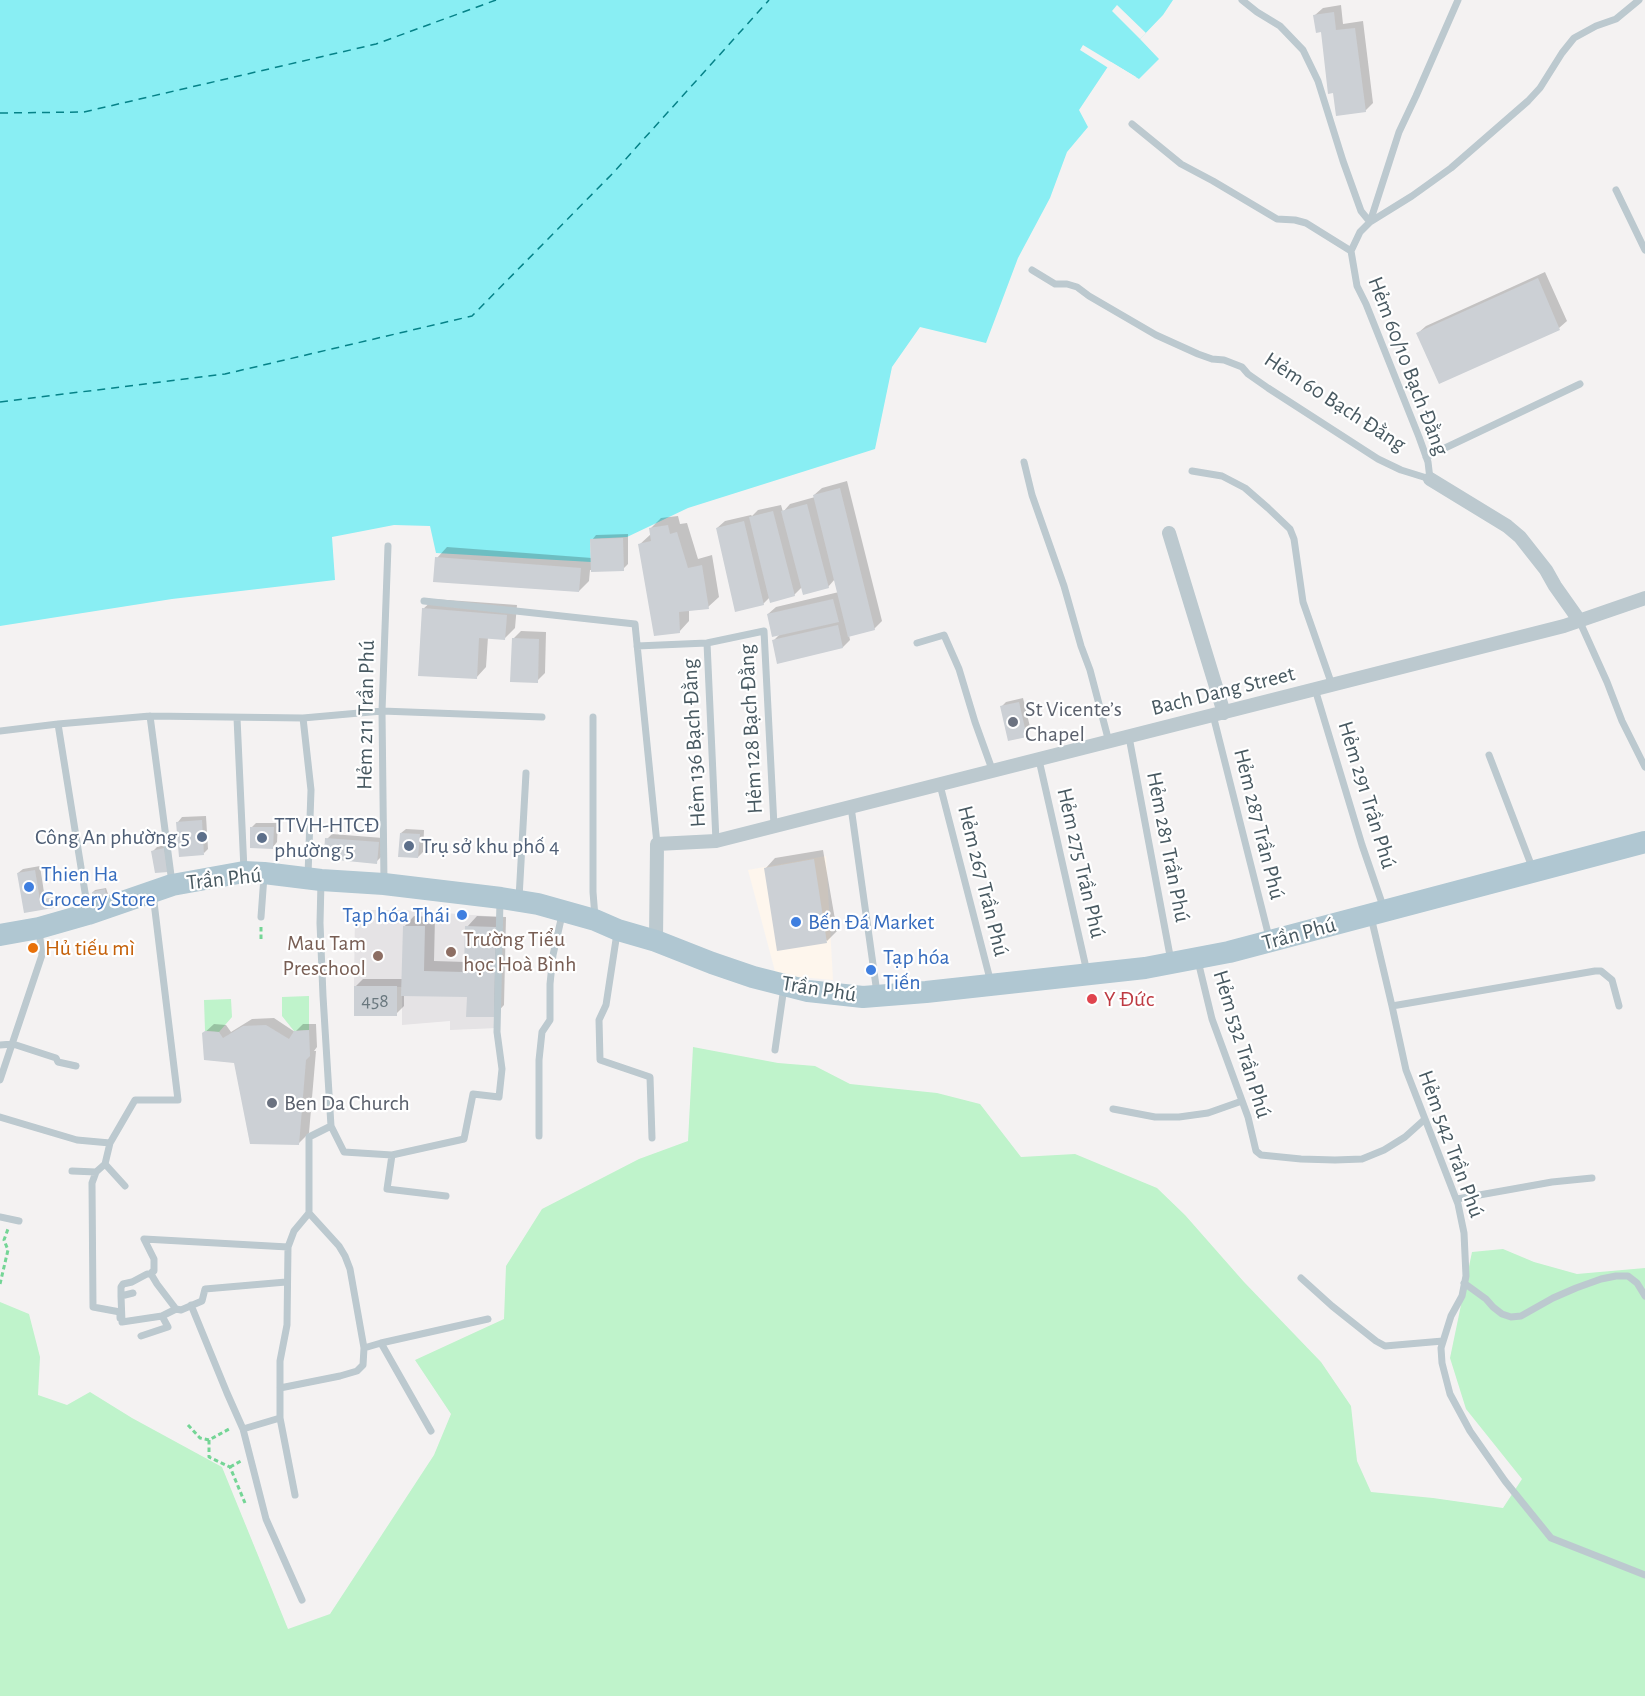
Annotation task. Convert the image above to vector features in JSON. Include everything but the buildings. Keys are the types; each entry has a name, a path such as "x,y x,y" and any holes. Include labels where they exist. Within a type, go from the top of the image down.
{"main road":[{"name":"Trần Phú","path":"0,935 39,928 88,914 162,888 254,873 384,884 510,899 563,910 595,920 618,930 656,940 753,977 808,991 864,997 1087,975 1172,963 1270,941 1645,842"}],"street":[{"name":"Hẻm 60 Bạch Đằng","path":"1430,479 1507,526 1520,537 1546,570 1579,620"},
{"path":"1168,533 1219,714"},
{"name":"Bach Dang Street","path":"657,844 716,841 1564,626 1645,598"},
{"path":"656,940 657,844"}],"lane":[{"path":"1242,0 1280,26 1303,50 1318,81 1342,161 1361,211 1370,222 1451,168 1528,101 1540,88 1562,53 1574,39 1596,26 1616,19 1639,0"},
{"name":"Hẻm 60/10 Bạch Đằng","path":"1430,479 1426,457 1357,286 1351,251 1360,232 1370,222 1399,132 1458,0"},
{"path":"1131,124 1181,164 1277,219 1306,223 1351,251"},
{"path":"1616,190 1645,250"},
{"name":"Hẻm 60 Bạch Đằng","path":"1032,270 1055,284 1077,287 1156,335 1198,354 1242,367 1248,374 1378,459 1401,470 1430,479"},
{"path":"1426,457 1580,384"},
{"path":"1024,462 1032,495 1064,586 1080,646 1090,670 1109,742"},
{"path":"1192,471 1222,476 1245,488 1290,529 1294,539 1302,602 1332,685"},
{"name":"Hẻm 211 Trần Phú","path":"384,884 382,711 388,546"},
{"path":"424,601 635,624 657,844"},
{"path":"1579,620 1622,721 1645,767"},
{"name":"Hẻm 128 Bạch Đằng","path":"707,643 764,631 774,826"},
{"path":"917,643 945,635 959,669 993,772"},
{"path":"637,646 707,643"},
{"name":"Hẻm 136 Bạch Đằng","path":"707,643 716,841"},
{"name":"Hẻm 291 Trần Phú","path":"1315,689 1362,845 1378,913"},
{"path":"0,731 150,716 303,718 382,711 542,717"},
{"name":"Hẻm 287 Trần Phú","path":"1219,714 1244,838 1270,941"},
{"path":"120,1322 120,1312 93,1307 92,1183 96,1172 105,1164 110,1143 135,1100 178,1100 150,716"},
{"path":"592,717 595,920"},
{"path":"237,718 261,917"},
{"path":"303,718 311,790 314,879 320,922 331,1126 345,1152 392,1155 464,1139 473,1094 499,1097 502,1069 497,1032 510,899 526,773"},
{"path":"58,724 88,914"},
{"name":"Hẻm 281 Trần Phú","path":"1130,736 1172,963"},
{"path":"1489,755 1533,872"},
{"name":"Hẻm 275 Trần Phú","path":"1039,760 1087,975"},
{"name":"Hẻm 267 Trần Phú","path":"940,785 991,985"},
{"path":"851,807 877,996"},
{"path":"539,1136 539,1060 542,1032 550,1020 553,955 563,910"},
{"name":"Hẻm 542 Trần Phú","path":"1378,913 1392,1006 1406,1070 1456,1199 1464,1233 1466,1275 1462,1296 1451,1316 1441,1348 1445,1379 1450,1394 1460,1414 1505,1481 1551,1538 1645,1575"},
{"path":"0,1080 42,956 39,928"},
{"path":"618,930 606,1005 599,1020 600,1060 650,1077 652,1138"},
{"name":"Hẻm 532 Trần Phú","path":"1197,958 1212,1019 1248,1117 1256,1151 1262,1155 1324,1160 1362,1158 1384,1150 1405,1137 1425,1119"},
{"path":"1392,1006 1595,971 1601,971 1612,980 1619,1006"},
{"path":"775,1050 784,985"},
{"path":"0,1045 13,1044 56,1058 58,1062 76,1066"},
{"path":"1113,1109 1155,1118 1179,1118 1208,1113 1242,1101"},
{"path":"0,1117 77,1140 110,1143"},
{"path":"295,1495 280,1418 279,1361 287,1324 288,1247 294,1231 309,1213 309,1137 331,1126"},
{"path":"392,1155 387,1189 446,1196"},
{"path":"105,1164 125,1186"},
{"path":"72,1171 96,1172"},
{"path":"1456,1199 1552,1182 1592,1178"},
{"path":"280,1388 340,1376 357,1371 363,1365 364,1348 350,1269 339,1246 309,1213"},
{"path":"0,1217 19,1221"},
{"path":"286,1282 205,1289 202,1300 181,1310 177,1309 162,1316 122,1322 121,1287 123,1284 154,1271 154,1259 144,1239 288,1247"},
{"path":"151,1274 177,1309"},
{"path":"1464,1283 1502,1314 1511,1317 1521,1316 1576,1288 1616,1276 1628,1276 1637,1283 1645,1296"},
{"path":"1301,1278 1332,1306 1385,1346 1443,1341"},
{"path":"121,1296 133,1293"},
{"path":"191,1305 242,1426 266,1519 303,1600"},
{"path":"141,1336 168,1327 162,1316"},
{"path":"364,1348 488,1319"},
{"path":"381,1343 431,1431"},
{"path":"242,1426 280,1418"}],"path":[{"path":"0,1284 8,1250 4,1240 9,1225 8,1218"},
{"path":"188,1425 200,1438 210,1440 242,1426"},
{"path":"210,1440 209,1457 230,1467 245,1503"}],"shaded area":[{"name":"Bến Đá Market","path":"826,856 833,980 776,975 748,870"},
{"name":"Trường Tiểu học Hoà Bình","path":"355,910 403,910 500,917 498,1028 450,1030 450,1021 402,1025 402,987 354,986"}],"green space":[{"path":"309,996 309,1030 294,1031 282,1016 282,997"},
{"path":"231,999 232,1017 219,1032 205,1031 204,1000"},
{"path":"693,1047 778,1063 815,1066 850,1084 937,1093 980,1104 1021,1157 1075,1154 1157,1188 1185,1215 1244,1282 1321,1362 1351,1406 1357,1461 1371,1492 1503,1508 1522,1479 1466,1409 1450,1358 1472,1252 1503,1249 1534,1262 1577,1274 1645,1268 1645,1696 0,1696 0,1302 29,1314 40,1357 38,1395 67,1405 90,1392 132,1418 222,1467 288,1629 330,1614 434,1455 451,1414 415,1360 504,1319 506,1266 542,1209 639,1159 688,1141"}],"water":[{"path":"0,0 1173,0 1163,15 1140,39 1159,59 1139,79 1111,62 1079,110 1088,127 1067,152 1050,198 1018,258 986,343 920,327 892,367 875,449 688,508 627,537 590,539 591,562 436,553 430,526 394,525 332,537 335,580 172,599 0,626"}],"pier":[{"path":"1117,5 1146,33 1140,39 1112,11"},
{"path":"1083,45 1136,77 1134,80 1112,66 1110,69 1080,50"}],"ferry route":[{"path":"0,113 84,112 376,44 496,0"},
{"path":"0,402 225,374 472,316 614,172 769,0"}],"place":[{"name":"St Vicente’s Chapel","path":"1013,722"},
{"name":"Công An phường 5","path":"202,837"},
{"name":"TTVH-HTCĐ phường 5","path":"262,838"},
{"name":"Trụ sở khu phố 4","path":"409,846"},
{"name":"Thien Ha Grocery Store","path":"29,887"},
{"name":"Tạp hóa Thái","path":"462,915"},
{"name":"Bến Đá Market","path":"796,922"},
{"name":"Hủ tiếu mì","path":"33,948"},
{"name":"Trường Tiểu học Hoà Bình","path":"451,952"},
{"name":"Mau Tam Preschool","path":"378,956"},
{"name":"Tạp hóa Tiến","path":"871,970"},
{"name":"Y Đức","path":"1092,999"},
{"name":"Ben Da Church","path":"272,1103"}]}
